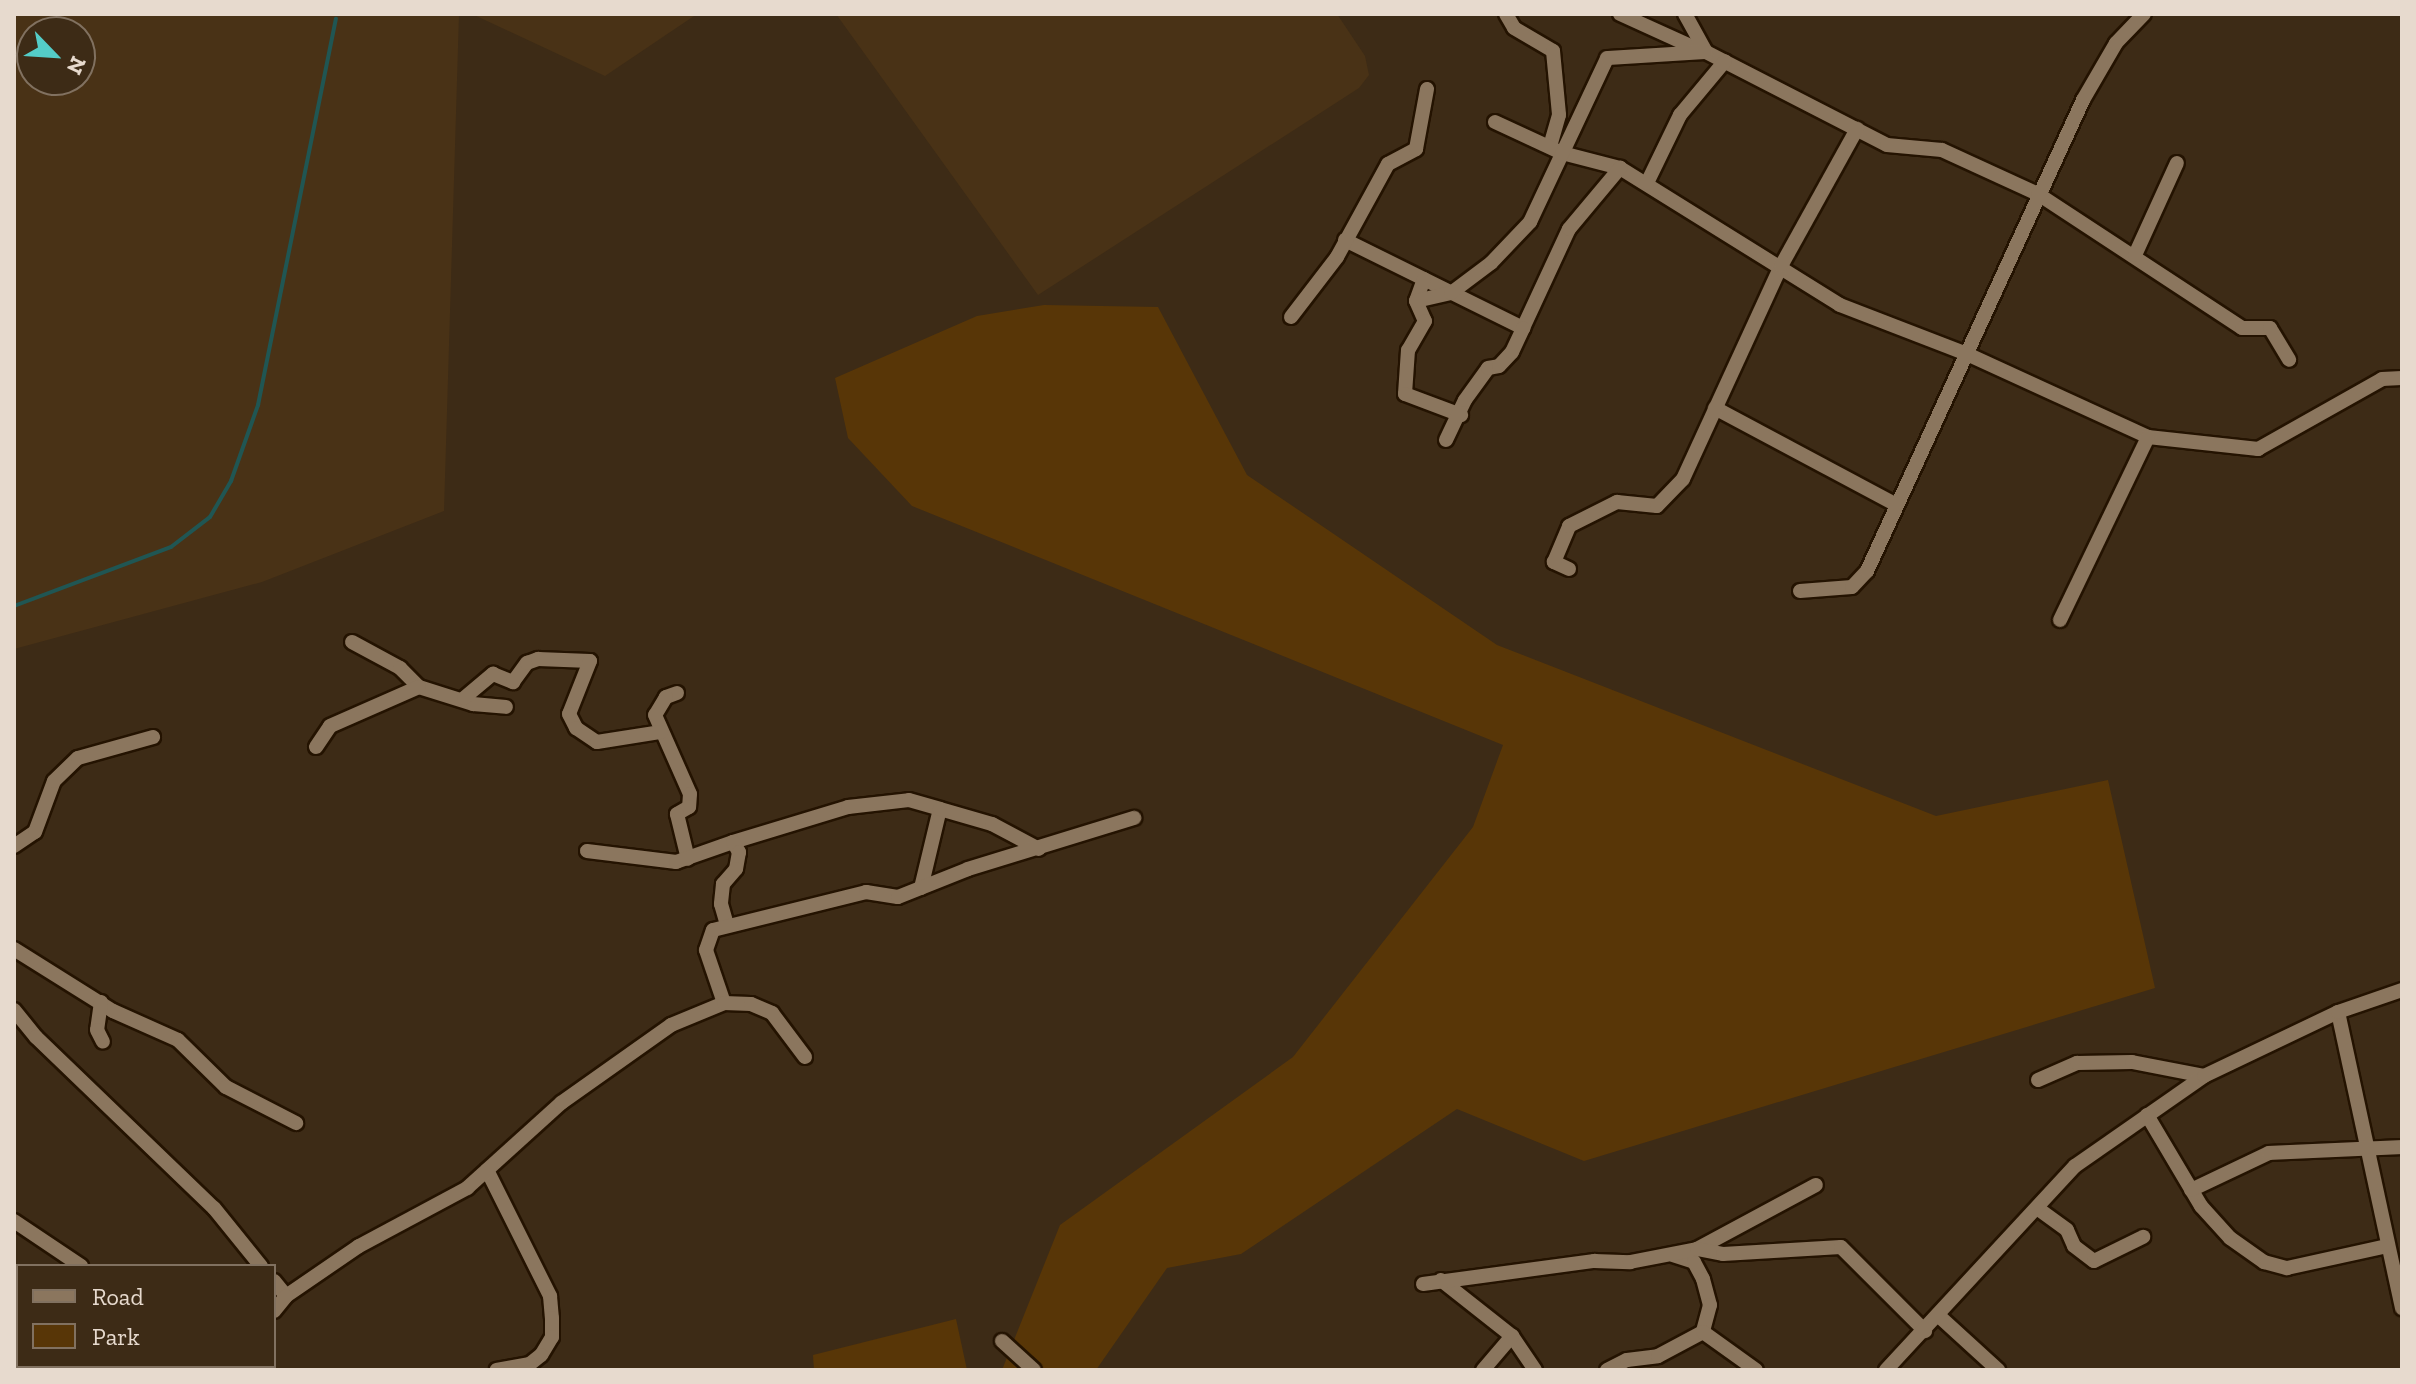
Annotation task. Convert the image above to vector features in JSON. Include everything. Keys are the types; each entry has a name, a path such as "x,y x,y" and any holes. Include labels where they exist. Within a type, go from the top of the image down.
{"street":[{"path":"1506,14 1514,28 1553,51 1559,115 1556,150"},
{"path":"1620,14 1725,61 1887,145 1942,150 2038,194 2107,243 2135,255 2242,328 2270,328 2289,360"},
{"path":"1685,14 1706,52"},
{"path":"1800,591 1852,587 1867,571 2038,194 2106,58 2144,14"},
{"path":"1416,301 1451,293 1491,263 1530,222 1556,150 1607,58 1706,52"},
{"path":"1647,183 1680,115 1725,61"},
{"path":"1291,317 1345,240 1388,164 1416,149 1427,89"},
{"path":"1495,122 1556,150 1620,168 1840,305 1967,354 2148,437 2258,449 2382,379 2402,378"},
{"path":"1569,569 1554,562 1569,526 1617,502 1657,506 1683,479 1781,266 1857,129"},
{"path":"2135,255 2177,163"},
{"path":"1446,440 1461,415 1465,400 1488,368 1499,366 1512,352 1569,229 1620,168"},
{"path":"1345,240 1523,328"},
{"path":"1424,279 1416,301 1425,321 1408,350 1405,394 1461,415"},
{"path":"1715,408 1895,504"},
{"path":"2060,620 2148,437"},
{"path":"352,642 400,668 419,687 506,707"},
{"path":"464,698 493,674 513,682 527,663 538,659 590,661 569,714 576,728 597,742 661,732"},
{"path":"316,747 330,726 419,687"},
{"path":"677,693 658,707 661,732 690,794 689,807 677,814 688,859"},
{"path":"14,846 35,832 54,781 78,758 153,737"},
{"path":"587,851 676,862 848,807 909,800 992,824 1039,849"},
{"path":"921,888 940,809"},
{"path":"724,1003 706,950 713,930 866,892 898,897 1134,818"},
{"path":"727,925 721,904 723,884 736,869 739,852 733,842"},
{"path":"14,949 101,1002 178,1040 226,1087 296,1123"},
{"path":"1886,1370 1940,1317 2075,1166 2204,1076 2338,1012 2402,990"},
{"path":"101,1002 97,1030 103,1042"},
{"path":"276,1308 286,1296 359,1246 467,1188 561,1103 646,1040 724,1003 751,1004 772,1013 805,1057"},
{"path":"14,1010 36,1037 214,1208 259,1264"},
{"path":"2338,1012 2402,1308"},
{"path":"2038,1080 2077,1063 2119,1062 2204,1076"},
{"path":"2147,1115 2191,1190 2230,1238 2264,1262 2287,1268 2387,1246"},
{"path":"2191,1190 2269,1153 2402,1147"},
{"path":"487,1170 550,1296 552,1318 552,1337 541,1355 530,1364 497,1370"},
{"path":"1423,1284 1697,1249 1816,1185"},
{"path":"2037,1208 2067,1230 2074,1246 2094,1261 2143,1237"},
{"path":"14,1221 78,1264"},
{"path":"1697,1249 1723,1254 1841,1247 1925,1331"},
{"path":"1607,1370 1658,1356 1703,1332 1710,1305 1703,1279 1694,1262 1672,1254"},
{"path":"1441,1280 1512,1336 1535,1370"},
{"path":"276,1284 286,1296"},
{"path":"1940,1317 1998,1370"},
{"path":"1703,1332 1756,1370"},
{"path":"1483,1370 1512,1336"},
{"path":"1002,1341 1034,1370"}],"shaded area":[{"path":"14,14 459,14 444,511 262,582 14,649"},
{"path":"472,14 697,14 605,76"},
{"path":"836,14 1337,14 1365,56 1369,75 1359,88 1038,295"}],"green space":[{"path":"1044,305 1158,307 1247,475 1497,645 1936,816 2108,780 2155,988 1584,1161 1457,1109 1241,1254 1167,1268 1096,1370 1002,1370 1060,1225 1293,1057 1473,827 1503,745 912,506 848,438 835,378 977,316"},
{"path":"956,1319 967,1370 814,1370 813,1355"}],"waterway":[{"path":"14,606 171,547 210,517 231,481 258,405 336,19"}]}
